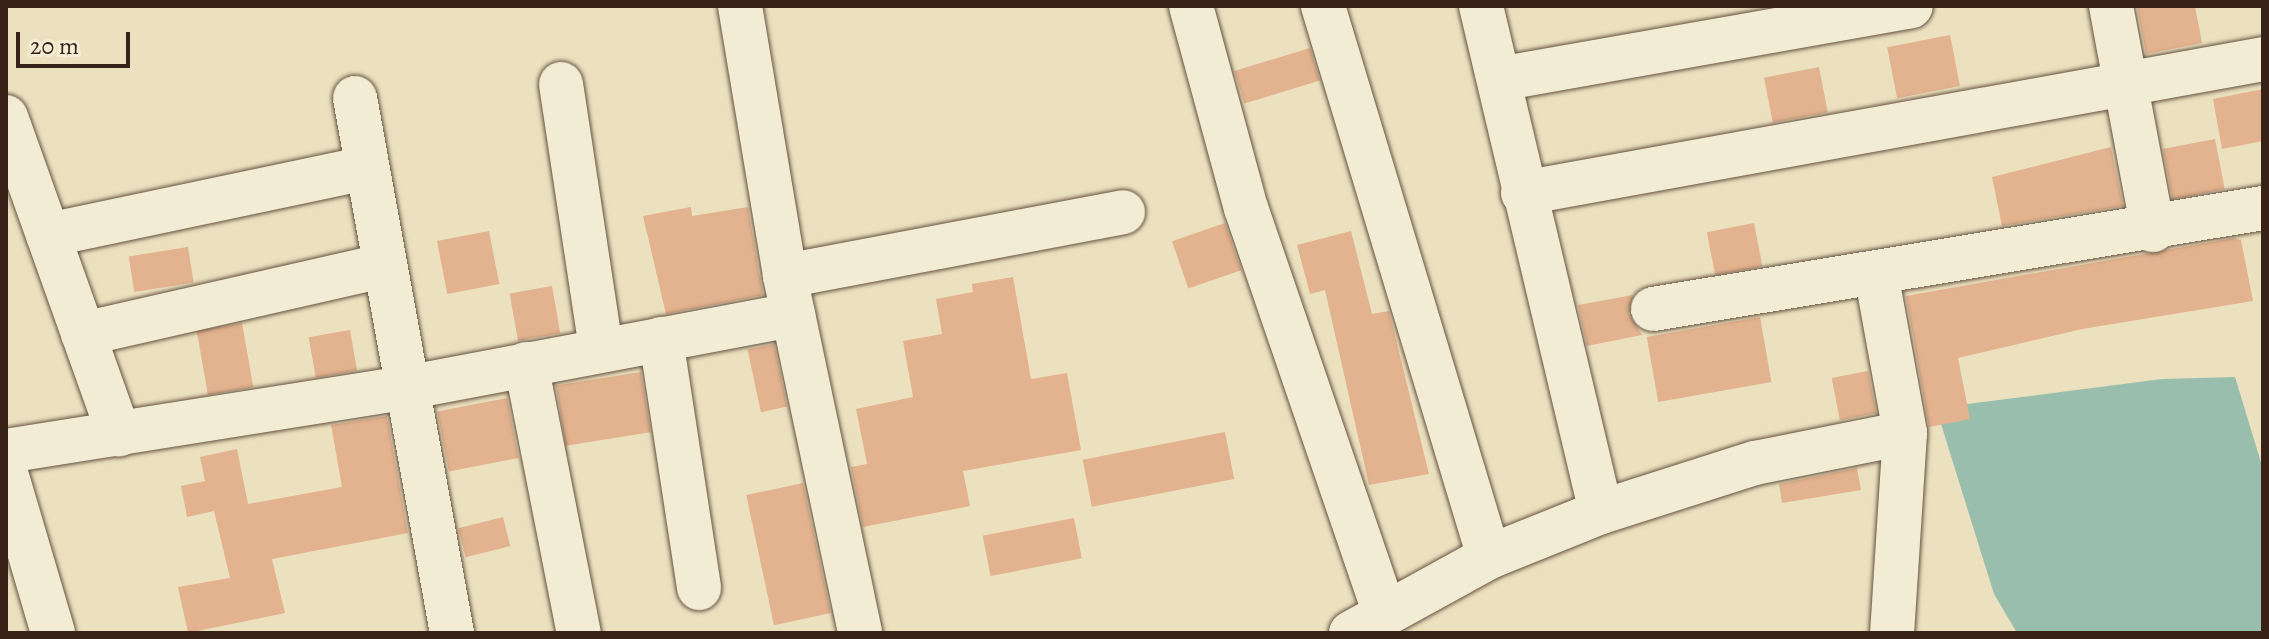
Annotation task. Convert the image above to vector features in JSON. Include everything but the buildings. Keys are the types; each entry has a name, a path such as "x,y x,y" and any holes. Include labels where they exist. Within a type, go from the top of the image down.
{"street":[{"path":"740,6 789,295 860,633"},
{"path":"1191,6 1246,208 1368,623 1489,557 1601,512 1755,463 1905,433"},
{"path":"1323,6 1489,557"},
{"path":"1481,6 1601,512"},
{"path":"1499,79 1911,6"},
{"path":"2111,6 2153,230"},
{"path":"1523,193 2263,59"},
{"path":"561,84 601,348"},
{"path":"355,98 365,168 452,633"},
{"path":"6,117 119,434"},
{"path":"48,235 365,168"},
{"path":"1653,309 2153,230 2263,208"},
{"path":"6,451 405,388 601,348 661,339 789,295 1123,212"},
{"path":"83,334 383,266"},
{"path":"1876,273 1905,433 1892,633"},
{"path":"661,339 699,588"},
{"path":"526,364 579,633"},
{"path":"6,473 53,633"}],"shaded area":[{"path":"2235,377 2263,469 2263,633 2017,633 1994,594 1936,408 2162,379"}]}
